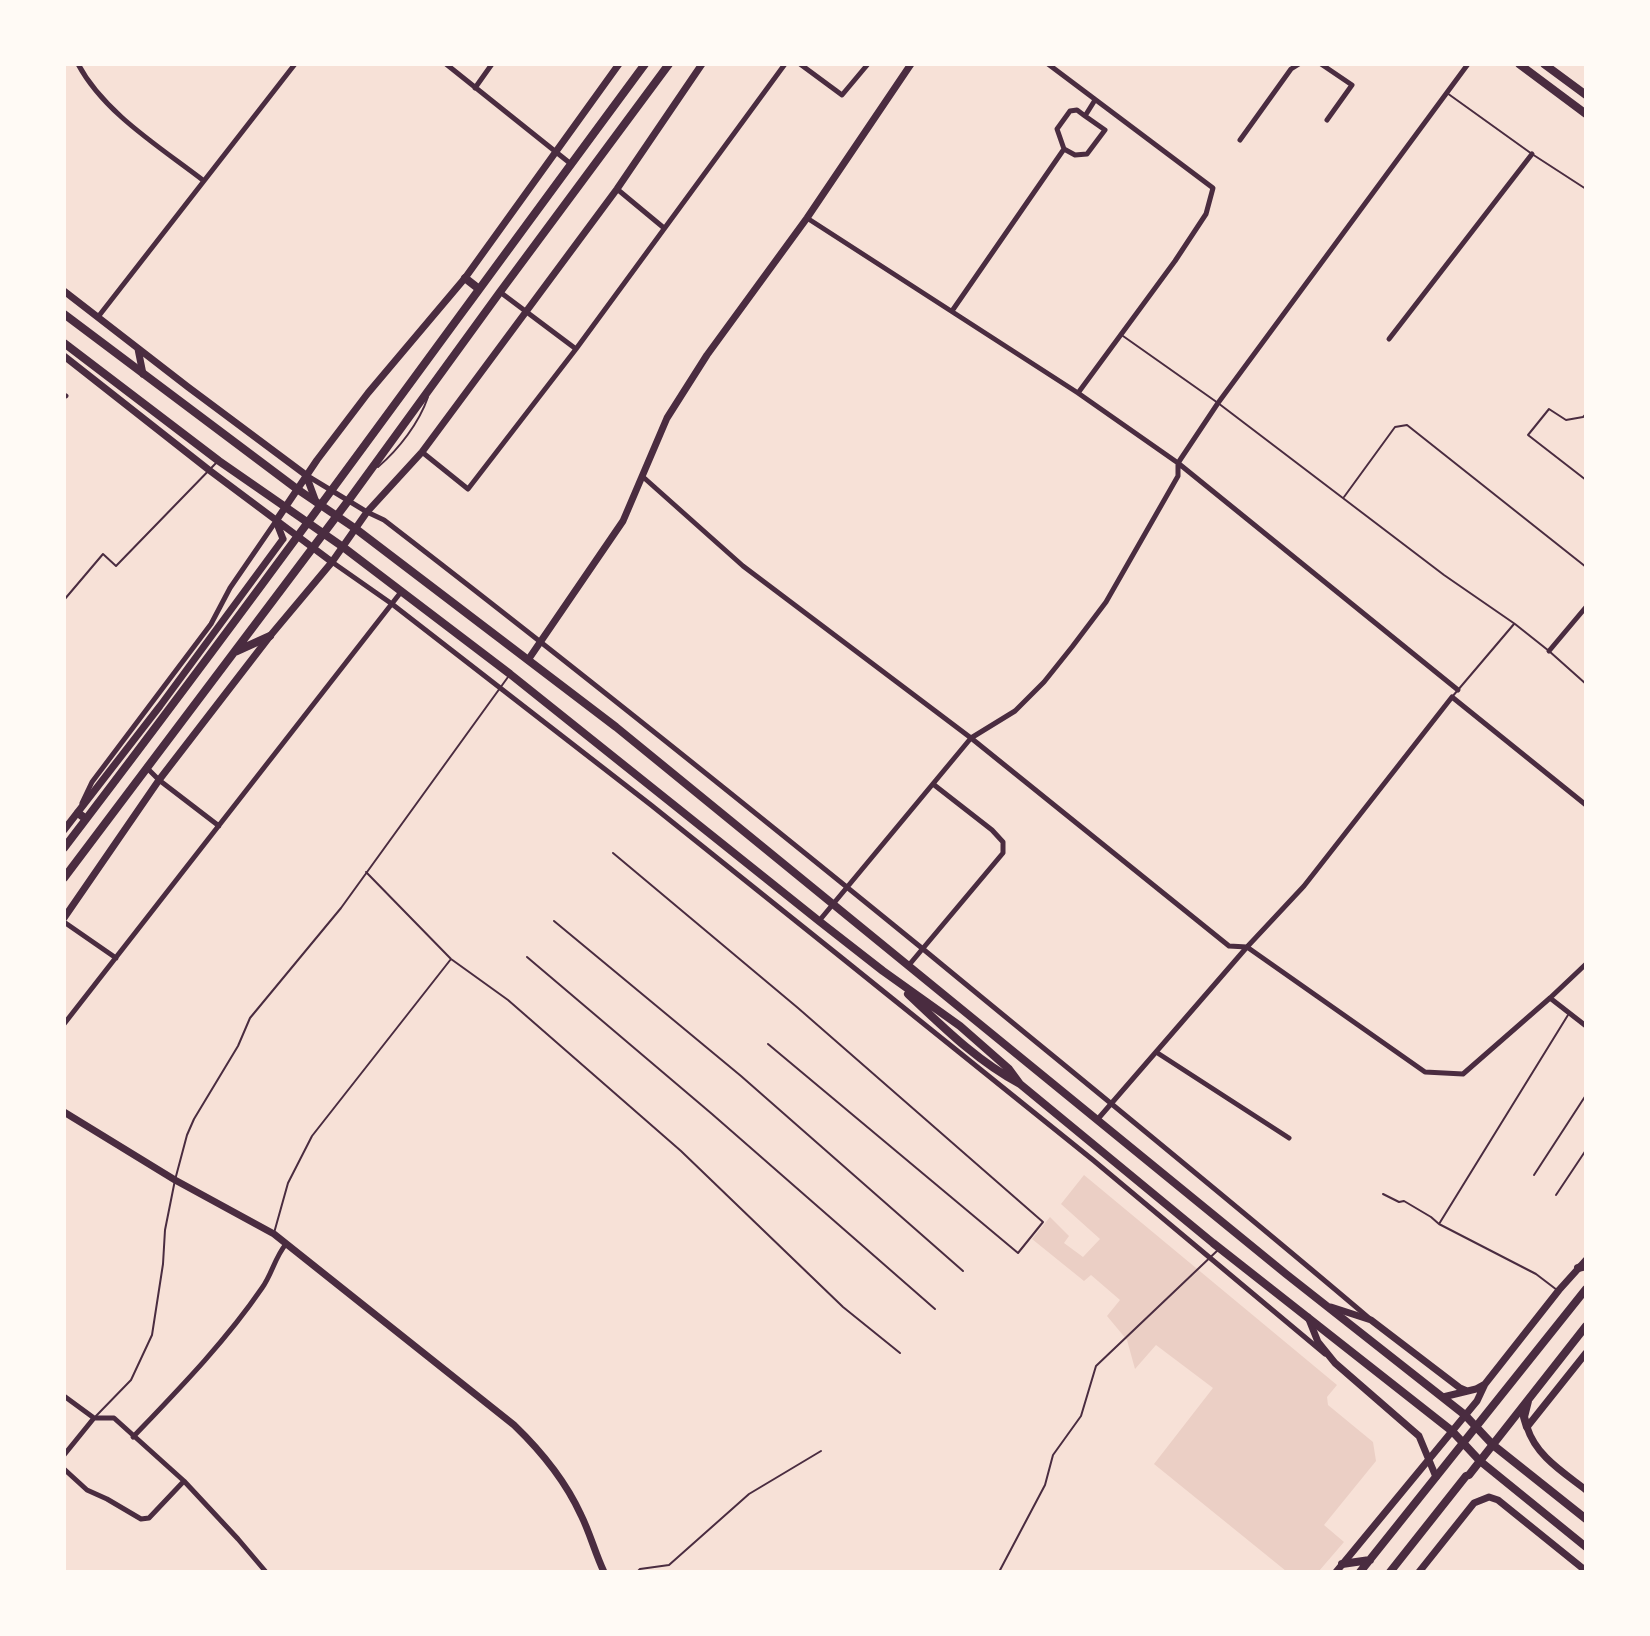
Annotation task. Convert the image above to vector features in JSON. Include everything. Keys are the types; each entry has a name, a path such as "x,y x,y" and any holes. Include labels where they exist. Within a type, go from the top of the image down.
{"main road":[{"path":"64,848 308,525 319,504 335,487 645,64"},
{"path":"64,878 337,516 669,64"},
{"path":"1518,64 1586,114"},
{"path":"1544,64 1586,95"},
{"path":"465,278 480,289"},
{"path":"64,314 297,489 356,529 616,727 1326,1306 1443,1397 1465,1415 1493,1445 1586,1520"},
{"path":"64,343 219,461 308,525 343,547 510,674 819,921 883,971 960,1026 1009,1069 1020,1084"},
{"path":"236,651 270,636"},
{"path":"78,813 86,819"},
{"path":"883,971 957,1040 1020,1084 1220,1248 1452,1431 1480,1461 1586,1547"},
{"path":"1360,1572 1586,1289"},
{"path":"1390,1572 1585,1327"},
{"path":"1527,1427 1524,1417 1528,1400"},
{"path":"1339,1568 1370,1560"}],"street":[{"path":"78,64 95,92 110,108 204,181"},
{"path":"98,317 295,64"},
{"path":"446,64 571,164"},
{"path":"475,88 492,64"},
{"path":"78,813 92,782 211,624 230,588 306,475 368,393 465,278 619,64"},
{"path":"117,958 64,920 159,780 270,636 332,562 367,512 422,452 616,189 702,64"},
{"path":"422,452 468,489 576,349 784,64"},
{"path":"800,64 842,95 868,64"},
{"path":"528,660 623,521 667,418 707,355 807,219 910,64"},
{"path":"1048,64 1213,188 1206,214 1175,261 1078,393"},
{"path":"1240,140 1290,69 1299,64"},
{"path":"1321,64 1352,85 1327,120"},
{"path":"819,921 971,738 1015,711 1044,682 1107,602 1178,476 1178,463 1218,403 1468,64"},
{"path":"1085,116 1095,100"},
{"path":"1077,110 1105,130 1087,154 1075,155 1064,149 1057,129 1070,111 1077,110"},
{"path":"952,311 1064,149"},
{"path":"1389,339 1532,154"},
{"path":"616,189 664,228"},
{"path":"807,219 1078,393 1178,463 1458,690"},
{"path":"64,291 306,475 384,520 541,641 848,887 1112,1103 1371,1320 1467,1391"},
{"path":"500,292 576,349"},
{"path":"138,349 143,374"},
{"path":"64,356 276,522 392,604 660,813 1093,1160 1419,1436 1436,1477"},
{"path":"306,475 319,504"},
{"path":"642,476 743,566 971,738 1229,946 1247,947 1425,1072 1463,1074 1550,998 1586,963"},
{"path":"276,522 283,539"},
{"path":"64,830 160,706 283,539 298,537"},
{"path":"64,1024 401,592"},
{"path":"1549,651 1586,607"},
{"path":"1097,1119 1247,947 1304,886 1452,697 1586,805"},
{"path":"146,767 159,780 219,826"},
{"path":"909,965 1004,853 1003,842 992,830 933,784"},
{"path":"1550,998 1586,1026"},
{"path":"1156,1052 1289,1138"},
{"path":"64,1112 175,1179 274,1234 496,1410 534,1444 553,1467 582,1516 604,1572"},
{"path":"133,1437 212,1352 264,1286 279,1253 286,1244"},
{"path":"1339,1568 1477,1401 1485,1384 1559,1290 1586,1260"},
{"path":"1326,1306 1371,1320"},
{"path":"1308,1317 1318,1342 1335,1363"},
{"path":"1586,1353 1527,1427 1531,1439 1540,1452 1586,1490"},
{"path":"1443,1397 1476,1389 1485,1384"},
{"path":"64,1396 94,1418 114,1418 184,1481 266,1572"},
{"path":"64,1455 94,1418"},
{"path":"1419,1472 1424,1448"},
{"path":"64,1469 87,1490 141,1519 149,1518 184,1481"},
{"path":"1419,1572 1474,1503 1482,1499 1498,1500 1586,1571"}],"lane":[{"path":"1447,93 1532,154 1586,189"},
{"path":"1122,334 1344,497 1444,575 1515,624 1586,684"},
{"path":"1586,414 1583,417 1566,420 1549,409 1528,435 1586,480"},
{"path":"1344,497 1395,427 1407,425 1586,567"},
{"path":"64,600 103,554 116,566 219,461"},
{"path":"1452,697 1515,624"},
{"path":"94,1418 132,1380 152,1335 164,1264 165,1230 187,1135 194,1119 238,1046 250,1018 341,908 510,674"},
{"path":"614,853 798,1008 1044,1222 1018,1254 768,1044"},
{"path":"366,871 451,959 508,1000 681,1151 843,1307 900,1353"},
{"path":"554,921 741,1076 963,1271"},
{"path":"527,957 712,1114 935,1309"},
{"path":"274,1234 288,1183 312,1136 451,959"},
{"path":"1439,1224 1569,1012"},
{"path":"1534,1175 1586,1095"},
{"path":"1556,1195 1586,1150"},
{"path":"1383,1194 1404,1202 1439,1224 1536,1274 1559,1290"},
{"path":"999,1572 1045,1485 1053,1455 1081,1416 1096,1366 1220,1248"},
{"path":"637,1572 640,1569 669,1565 749,1494 821,1451"}],"shaded area":[{"path":"1084,1175 1337,1385 1327,1397 1328,1405 1373,1442 1376,1461 1324,1525 1344,1542 1319,1571 1286,1571 1154,1464 1213,1388 1156,1345 1135,1369 1127,1340 1107,1316 1120,1300 1091,1275 1084,1281 1032,1239 1050,1217 1069,1236 1064,1243 1083,1257 1100,1239 1061,1204"}]}
